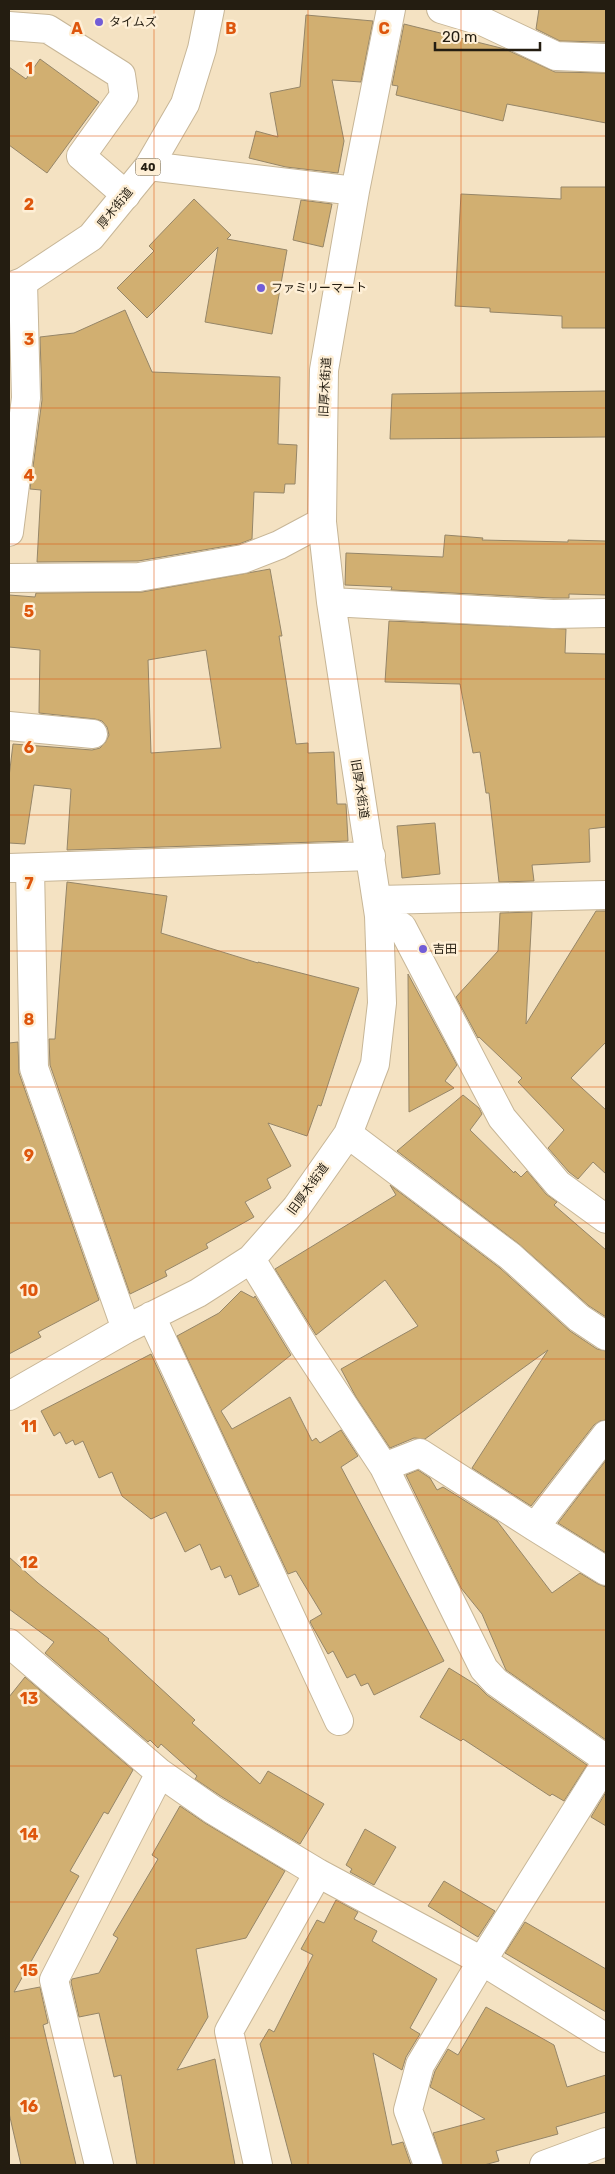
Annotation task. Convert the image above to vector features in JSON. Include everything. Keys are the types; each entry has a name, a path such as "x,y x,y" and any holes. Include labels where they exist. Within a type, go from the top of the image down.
{"street":[{"name":"厚木街道","path":"16,284 91,237 149,166 185,104 202,49 210,9"},
{"name":"旧厚木街道","path":"9,1396 126,1329 198,1293 251,1259 296,1208 348,1134 375,1064 382,1003 378,908 331,602 322,522 324,370 355,191 391,9"},
{"path":"441,9 484,22 556,56 606,58"},
{"path":"9,26 48,29 121,75 124,96 81,156 126,195"},
{"path":"149,166 355,191"},
{"path":"9,532 26,398 16,284"},
{"path":"9,578 138,577 243,559 279,545 322,522"},
{"path":"331,602 553,614 606,614"},
{"path":"9,726 93,734"},
{"path":"126,1329 34,1068 20,868 370,856"},
{"path":"378,908 606,895"},
{"path":"378,908 402,926 502,1118 558,1184 606,1219"},
{"path":"348,1134 510,1256 579,1318 606,1336"},
{"path":"251,1259 303,1344 384,1467 484,1669 496,1682 606,1759"},
{"path":"151,1316 339,1721"},
{"path":"535,1528 606,1435"},
{"path":"384,1467 420,1452 535,1528 606,1571"},
{"path":"9,1643 160,1773 213,1810 318,1873 482,1961 606,2038"},
{"path":"428,2165 408,2110 420,2065 482,1961 606,1763"},
{"path":"99,2165 54,1980 160,1773"},
{"path":"258,2165 229,2031 318,1873"},
{"path":"544,2165 606,2142"}],"building":[{"path":"539,9 606,9 606,42 560,41 536,29"},
{"path":"306,15 373,21 361,82 332,80 344,141 338,173 286,167 249,158 256,131 278,137 270,93 300,87"},
{"path":"404,24 505,49 555,72 606,73 606,123 507,104 503,121 396,95 398,86 392,85"},
{"path":"40,59 99,102 47,173 9,145 9,67 26,79"},
{"path":"561,187 606,187 606,328 562,328 562,316 490,312 490,308 455,306 461,194 561,199"},
{"path":"194,199 231,235 227,239 287,250 272,334 205,322 218,247 147,318 117,288 154,251 149,246"},
{"path":"301,200 332,204 323,247 293,240"},
{"path":"125,310 152,372 280,377 278,444 297,445 295,484 285,484 284,493 254,492 252,539 239,544 138,561 37,562 41,490 30,489 42,400 40,337 74,333"},
{"path":"606,391 606,437 390,439 392,394"},
{"path":"445,535 483,538 482,540 606,541 606,595 569,594 569,598 553,598 391,590 392,587 345,585 346,553 443,557"},
{"path":"270,569 282,636 279,636 296,744 308,743 308,753 334,752 337,804 346,804 348,841 67,850 71,789 34,785 25,844 9,843 9,777 13,744 92,750 100,748 109,735 107,727 102,721 39,713 40,650 9,647 9,595 35,597 36,593 142,592","holes":["206,650 221,748 151,753 148,660"]},
{"path":"389,621 566,629 565,653 606,654 606,827 589,829 590,862 532,865 534,881 499,882 489,793 486,793 480,752 473,753 460,684 385,682"},
{"path":"435,823 440,874 402,878 397,826"},
{"path":"67,882 167,896 161,933 258,963 359,988 321,1106 318,1105 307,1136 268,1123 291,1166 267,1179 271,1188 245,1202 254,1217 206,1244 208,1248 165,1271 167,1276 130,1294 50,1065 49,1039 55,1039"},
{"path":"596,911 606,911 606,1042 571,1078 606,1110 606,1174 593,1162 578,1179 569,1172 548,1148 564,1130 518,1082 522,1078 478,1038 456,997 498,951 500,913 532,912 526,1024"},
{"path":"408,974 457,1065 445,1081 454,1088 409,1112"},
{"path":"18,1042 19,1073 99,1300 38,1332 41,1337 9,1354 9,1043"},
{"path":"463,1095 479,1108 482,1114 470,1130 514,1173 515,1171 521,1177 527,1171 546,1194 557,1202 554,1205 606,1250 606,1317 589,1306 519,1244 397,1151"},
{"path":"390,1185 500,1268 570,1331 597,1349 606,1351 606,1420 594,1425 531,1506 472,1468 548,1350 425,1439 414,1438 390,1448 356,1397 341,1369 418,1326 385,1280 316,1335 275,1269 396,1195"},
{"path":"241,1291 254,1298 255,1296 291,1355 221,1411 232,1429 290,1397 312,1441 316,1438 320,1443 341,1430 358,1456 341,1467 444,1661 374,1695 368,1683 361,1686 355,1674 347,1678 333,1651 328,1654 311,1624 310,1621 322,1614 296,1571 288,1574 177,1336 219,1313"},
{"path":"151,1354 259,1586 239,1595 231,1575 225,1578 220,1566 211,1570 200,1544 185,1552 166,1512 151,1519 122,1496 112,1472 99,1478 83,1441 75,1445 73,1440 66,1444 60,1432 54,1436 41,1411"},
{"path":"606,1460 606,1553 558,1523"},
{"path":"418,1470 430,1478 437,1490 443,1487 497,1521 552,1593 580,1573 606,1587 606,1740 506,1670 482,1614 461,1588 406,1475"},
{"path":"9,1557 38,1583 109,1639 195,1720 192,1723 260,1784 268,1771 324,1804 300,1844 195,1779 197,1776 161,1744 158,1748 150,1740 148,1742 45,1653 54,1642 9,1609"},
{"path":"449,1668 478,1686 487,1695 587,1765 564,1801 552,1794 550,1796 463,1739 461,1741 420,1717"},
{"path":"25,1677 133,1770 108,1814 104,1812 70,1871 79,1876 14,1992 40,1987 48,2023 43,2025 76,2165 21,2165 9,2113 9,1697"},
{"path":"606,1792 606,1826 591,1817"},
{"path":"180,1806 285,1871 246,1938 196,1949 208,2017 177,2070 215,2059 235,2165 137,2165 121,2075 114,2077 99,2013 79,2017 71,1982 72,1979 99,1973 118,1938 113,1935 158,1859 152,1855"},
{"path":"365,1829 396,1847 374,1885 350,1872 352,1869 346,1865"},
{"path":"444,1881 495,1911 478,1937 428,1906"},
{"path":"336,1900 358,1912 354,1919 377,1931 372,1941 437,1979 410,2028 420,2034 406,2057 402,2070 373,2053 392,2145 403,2142 411,2165 292,2165 260,2044 269,2029 274,2032 313,1955 301,1949 317,1920 324,1923"},
{"path":"525,1922 606,1969 606,2012 505,1953"},
{"path":"486,2007 554,2045 567,2087 606,2075 606,2112 556,2127 558,2134 496,2151 499,2161 484,2165 443,2165 433,2133 485,2119 430,2087 435,2071 448,2049 458,2055"}],"place":[{"name":"タイムズ","path":"99,22"},
{"name":"ファミリーマート","path":"261,288"},
{"name":"吉田","path":"423,949"}]}
